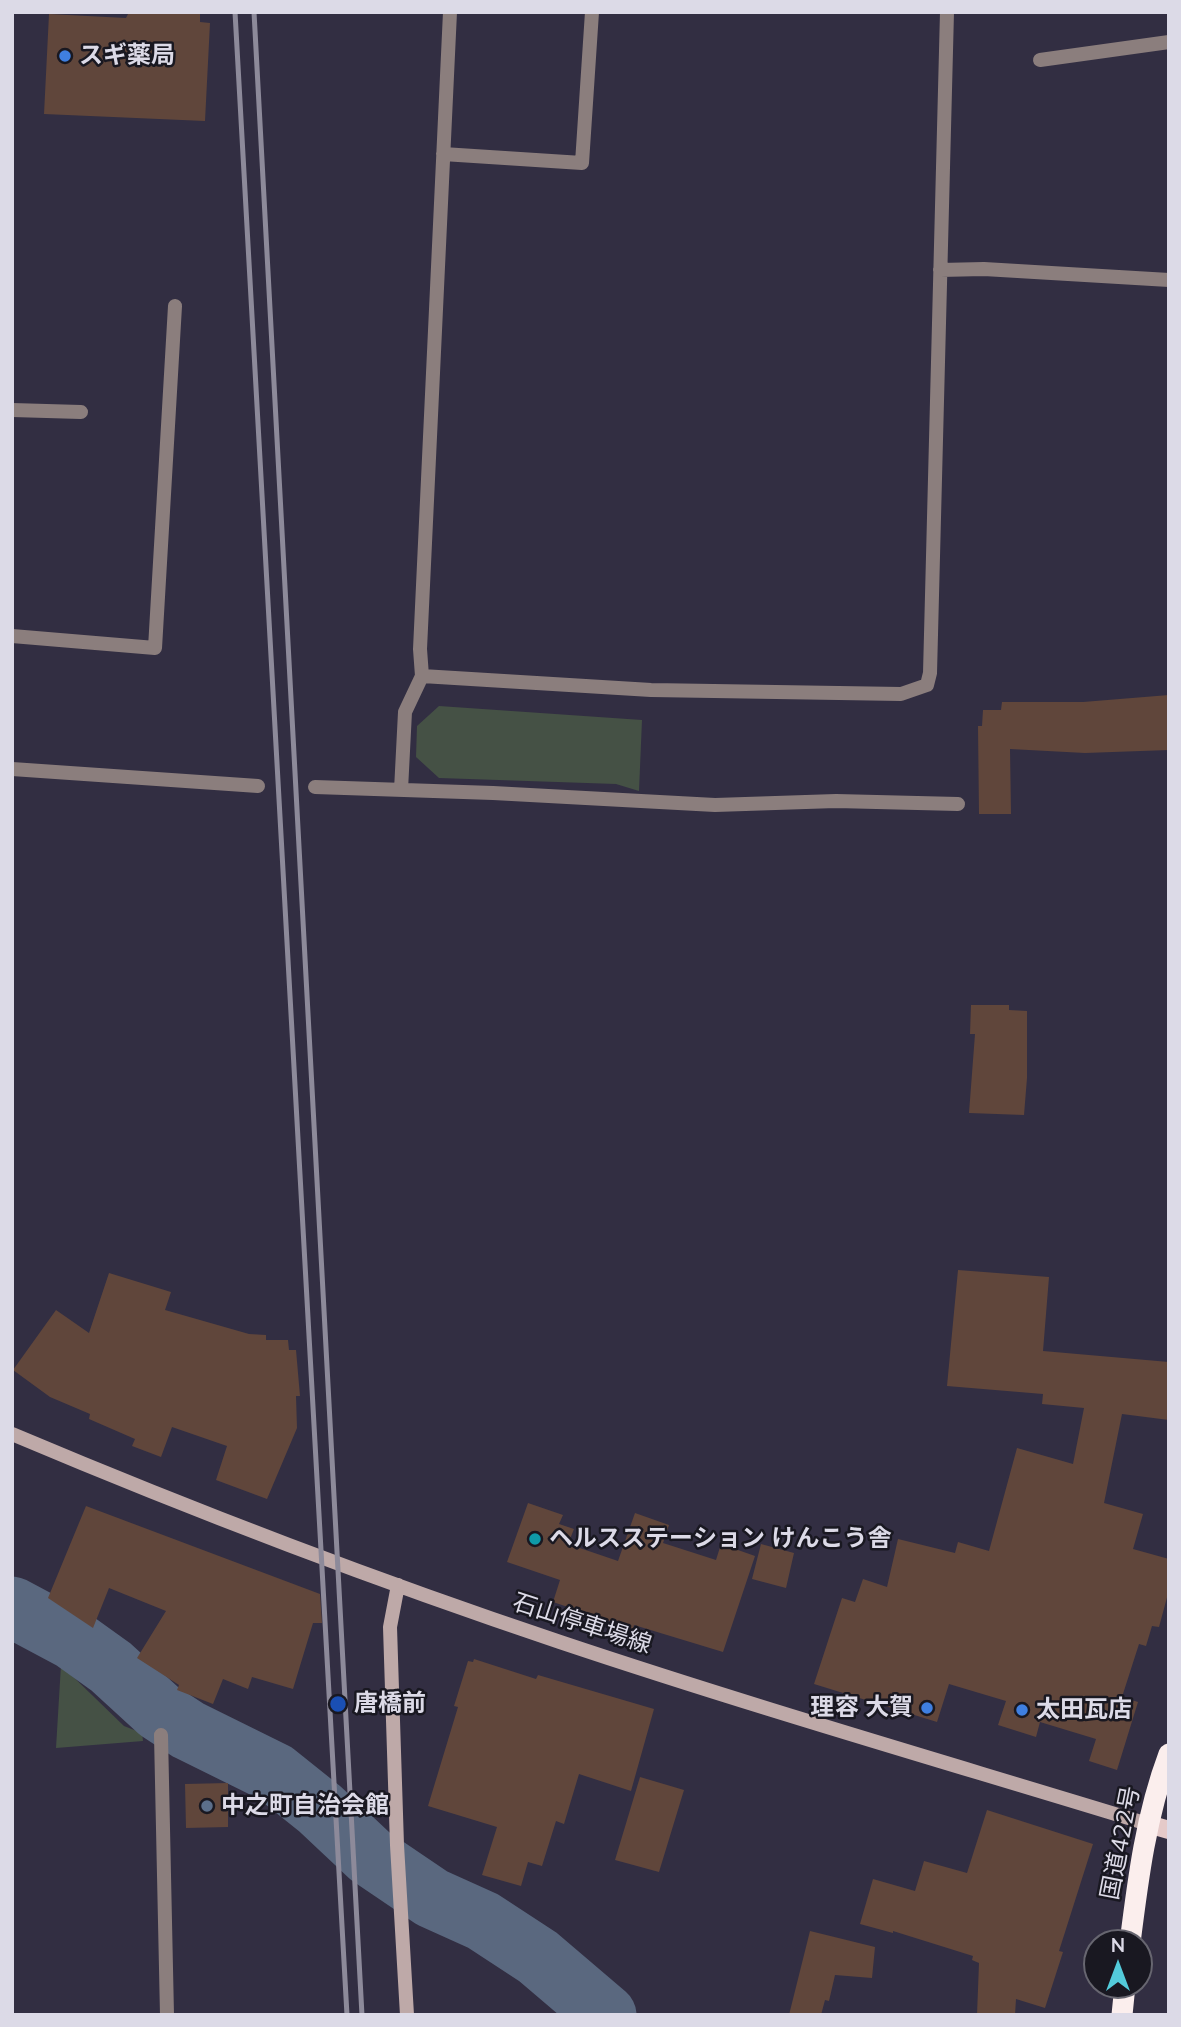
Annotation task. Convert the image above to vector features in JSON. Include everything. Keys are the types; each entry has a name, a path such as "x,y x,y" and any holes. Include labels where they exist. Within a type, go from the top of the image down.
{"highway":[{"name":"国道422号","path":"1132,1929 1138,1875 1158,1827 1169,1754"}],"main road":[{"name":"石山停車場線","path":"12,1434 295,1548 633,1666 1158,1827"},
{"path":"398,1585 390,1627 397,1845 407,2015"}],"street":[{"path":"401,790 405,712 422,676 420,649 450,12"},
{"path":"443,154 582,163 592,12"},
{"path":"422,676 678,691 901,694 927,685 930,673 947,12"},
{"path":"1040,60 1169,42"},
{"path":"940,270 998,270 1169,280"},
{"path":"12,636 155,648 175,306"},
{"path":"12,410 81,412"},
{"path":"12,769 258,786"},
{"path":"315,787 715,805 836,801 958,804"},
{"path":"160,1735 167,2015"}],"green space":[{"path":"439,706 642,720 639,791 616,784 439,778 416,757 417,726"},
{"path":"61,1665 124,1726 142,1733 143,1741 56,1748"}],"building":[{"path":"129,12 200,12 200,22 210,23 205,121 44,114 49,14 126,18"},
{"path":"1169,695 1169,750 1085,753 1010,749 1011,814 979,814 978,726 982,726 983,710 1001,710 1002,702 1083,702"},
{"path":"971,1005 1009,1005 1009,1010 1027,1011 1024,1115 969,1113 975,1034 970,1034"},
{"path":"958,1270 1049,1277 1043,1351 1169,1362 1169,1420 1122,1414 1104,1503 1143,1514 1133,1549 1169,1559 1169,1590 1159,1627 1152,1626 1146,1646 1139,1644 1122,1697 1138,1702 1117,1770 1089,1761 1096,1739 1040,1722 1036,1737 998,1725 1006,1701 949,1684 937,1722 814,1684 842,1598 855,1602 863,1579 887,1587 898,1539 955,1553 958,1542 989,1551 1017,1448 1073,1464 1084,1408 1042,1404 1043,1394 947,1386"},
{"path":"109,1273 171,1292 165,1310 249,1334 266,1335 266,1340 288,1340 289,1350 296,1350 300,1396 296,1396 297,1428 267,1499 216,1480 227,1446 172,1427 161,1457 132,1446 135,1439 89,1419 90,1414 50,1397 13,1370 56,1310 89,1333"},
{"path":"528,1503 563,1515 559,1524 574,1529 568,1544 618,1561 635,1513 669,1525 663,1543 716,1560 721,1544 755,1556 723,1652 634,1625 633,1629 553,1602 560,1580 507,1562"},
{"path":"86,1506 320,1594 322,1623 313,1623 293,1689 252,1677 248,1689 223,1679 213,1704 177,1690 179,1685 137,1658 166,1611 109,1588 93,1628 48,1598"},
{"path":"761,1544 794,1553 786,1588 752,1579"},
{"path":"474,1659 536,1679 538,1675 654,1709 631,1791 579,1774 564,1824 556,1821 542,1866 528,1862 521,1886 482,1875 497,1827 428,1806 458,1707 454,1706 468,1661 473,1662"},
{"path":"640,1777 684,1790 659,1872 615,1860"},
{"name":"中之町自治会館","path":"228,1783 228,1827 186,1828 185,1784"},
{"path":"987,1810 1093,1844 1059,1951 1063,1952 1045,2008 1016,1999 1015,2015 977,2015 979,1963 972,1960 973,1956 893,1931 860,1924 873,1879 915,1891 924,1861 967,1873"},
{"path":"810,1931 875,1947 872,1978 835,1975 829,2001 825,2000 821,2015 789,2015"}],"waterway":[{"path":"12,1607 72,1639 111,1667 159,1711 188,1730 275,1773 320,1809 370,1856 432,1898 483,1921 538,1957 606,2015"}],"railway":[{"path":"235,12 347,2015"},
{"path":"254,12 362,2015"}],"place":[{"name":"スギ薬局","path":"65,56"},
{"name":"ヘルスステーション けんこう舎","path":"535,1539"},
{"name":"唐橋前","path":"338,1704"},
{"name":"理容 大賀","path":"927,1708"},
{"name":"太田瓦店","path":"1022,1710"},
{"name":"中之町自治会館","path":"207,1806"}]}
